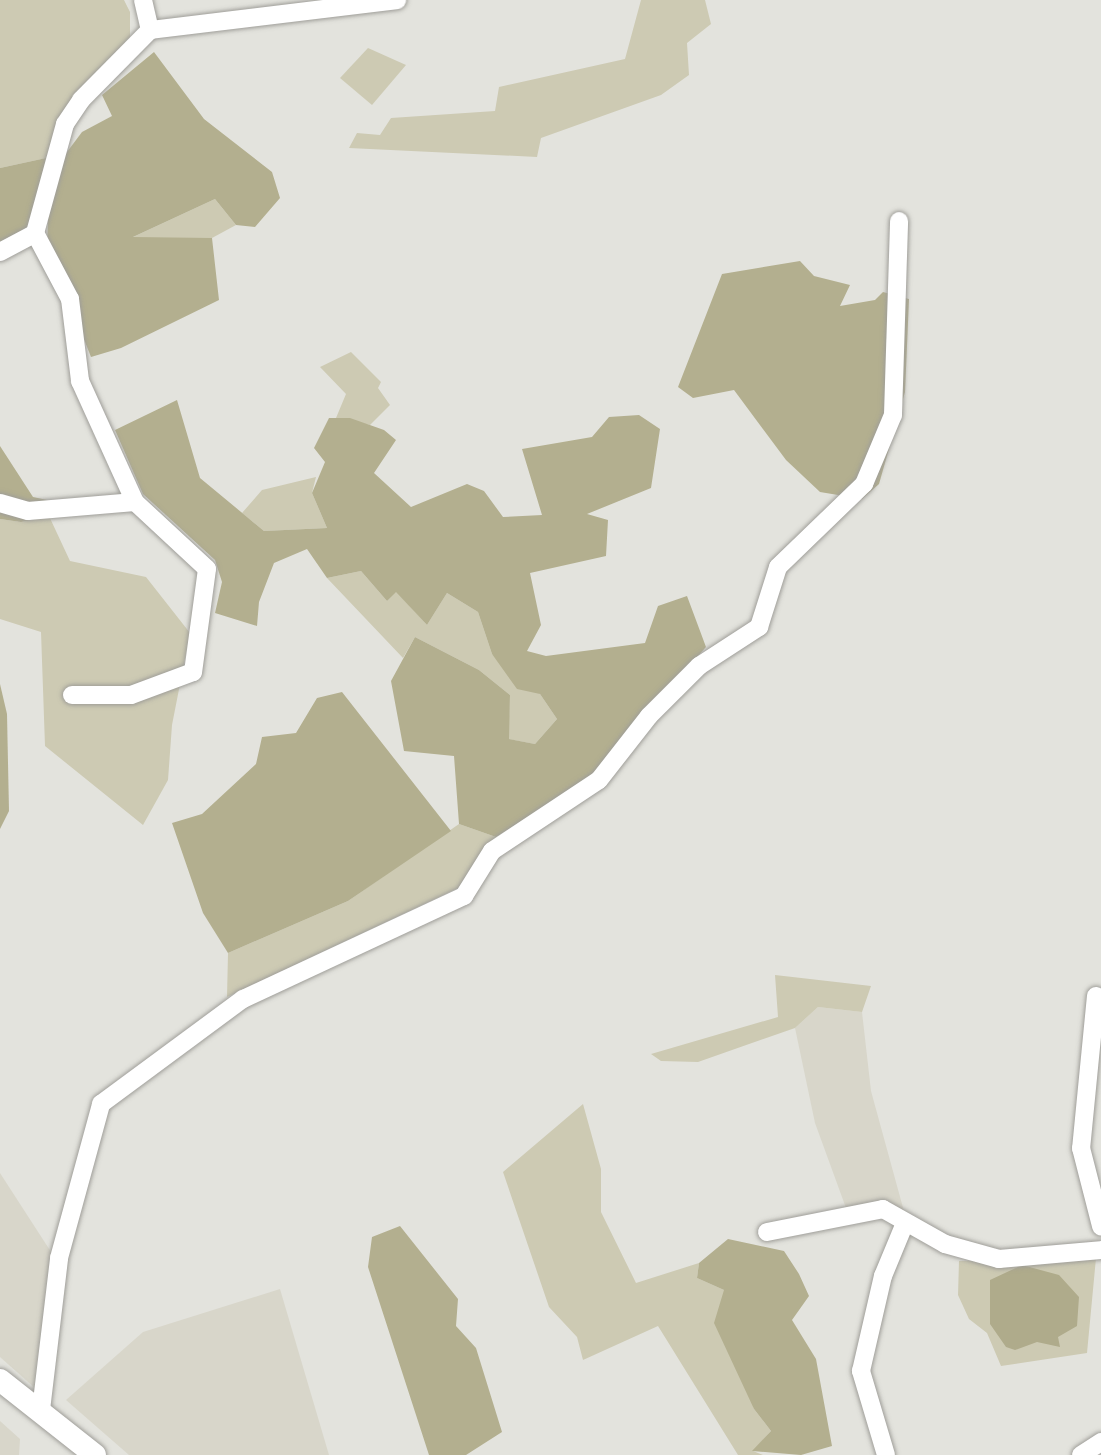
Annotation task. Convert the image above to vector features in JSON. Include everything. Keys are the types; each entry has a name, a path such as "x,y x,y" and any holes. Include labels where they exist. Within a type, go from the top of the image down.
{"main road":[{"path":"0,1380 41,1410 95,1455"}],"street":[{"path":"143,0 150,30"},
{"path":"72,695 131,694 193,672 207,569 135,502 80,381 70,299 35,233 65,124 81,100 150,30 305,6 397,0"},
{"path":"41,1410 59,1258 101,1104 243,999 464,896 492,851 599,780 649,716 699,666 759,627 778,567 864,484 893,415 898,221"},
{"path":"0,252 35,233"},
{"path":"0,503 28,511 135,502"},
{"path":"1096,996 1094,1106 1081,1148 1101,1227"},
{"path":"767,1232 883,1209 945,1244 999,1259 1101,1250"},
{"path":"886,1455 861,1371 882,1276 905,1223"},
{"path":"1081,1455 1101,1442"}],"shaded area":[{"path":"0,0 124,0 130,12 130,38 60,124 46,158 0,168"},
{"path":"641,0 705,0 711,24 687,43 689,75 661,95 541,138 537,157 349,148 357,133 380,135 391,118 495,111 499,87 625,59"},
{"path":"368,48 406,65 372,105 340,78"},
{"path":"154,52 204,119 272,172 280,198 255,227 236,225 215,199 133,237 212,238 219,300 121,348 91,357 47,245 48,221 0,242 0,168 46,158 40,188 82,132 112,116 102,95"},
{"path":"215,199 236,225 212,238 131,238"},
{"path":"800,261 814,276 850,285 840,306 875,300 883,292 909,299 905,392 879,484 862,499 820,492 786,460 734,390 693,398 678,387 722,274"},
{"path":"351,352 381,382 378,388 390,405 370,425 336,418 346,394 320,367"},
{"path":"177,400 200,478 264,531 327,528 312,493 325,462 314,448 329,418 350,418 384,430 396,440 374,473 411,507 467,484 484,491 503,517 542,515 522,449 592,437 609,417 639,415 660,429 651,488 587,514 608,520 606,556 530,573 541,625 527,651 546,656 645,643 658,606 687,596 706,647 588,779 496,837 459,824 454,756 404,751 391,681 415,637 479,670 510,695 509,739 535,744 557,719 540,694 517,689 492,654 478,612 447,593 427,625 396,592 387,601 361,571 327,578 307,549 274,563 259,602 257,626 215,613 222,582 215,560 143,494 115,430"},
{"path":"0,446 33,497 52,501 49,516 21,522 0,519"},
{"path":"316,477 312,493 327,528 264,531 242,513 262,490"},
{"path":"49,516 70,561 146,577 190,633 172,725 168,780 143,825 45,746 41,632 0,619 0,519 21,522"},
{"path":"361,571 387,601 396,591 427,625 447,593 478,612 492,654 540,694 557,719 535,744 508,739 510,695 479,670 415,637 403,658 327,578"},
{"path":"0,684 7,714 9,811 0,829"},
{"path":"342,692 451,831 348,901 228,953 203,913 172,823 202,814 256,764 262,737 296,733 317,698"},
{"path":"459,824 496,837 458,888 227,997 228,953 348,901"},
{"path":"775,975 871,986 862,1012 818,1007 795,1028 698,1062 661,1061 651,1054 778,1017"},
{"path":"818,1007 862,1012 871,1091 905,1215 846,1208 815,1123 795,1028"},
{"path":"583,1104 601,1169 601,1212 636,1283 699,1263 697,1278 724,1290 754,1409 771,1431 753,1451 763,1455 738,1455 658,1326 583,1360 577,1337 549,1307 503,1172"},
{"path":"0,1173 53,1255 36,1389 0,1357"},
{"path":"400,1226 458,1299 456,1326 476,1348 502,1432 466,1455 429,1455 368,1267 372,1237"},
{"path":"728,1239 784,1251 799,1274 809,1296 792,1320 816,1359 832,1446 801,1455 752,1451 771,1431 754,1409 714,1323 724,1290 697,1278 699,1263"},
{"path":"1096,1258 1087,1353 1001,1366 987,1333 969,1319 958,1295 959,1261"},
{"path":"1022,1265 1059,1275 1079,1297 1077,1326 1058,1337 1060,1347 1037,1342 1015,1350 1006,1347 990,1324 990,1280"},
{"path":"280,1289 329,1455 129,1455 66,1400 143,1332"},
{"path":"0,1421 20,1439 19,1455 0,1455"}]}
